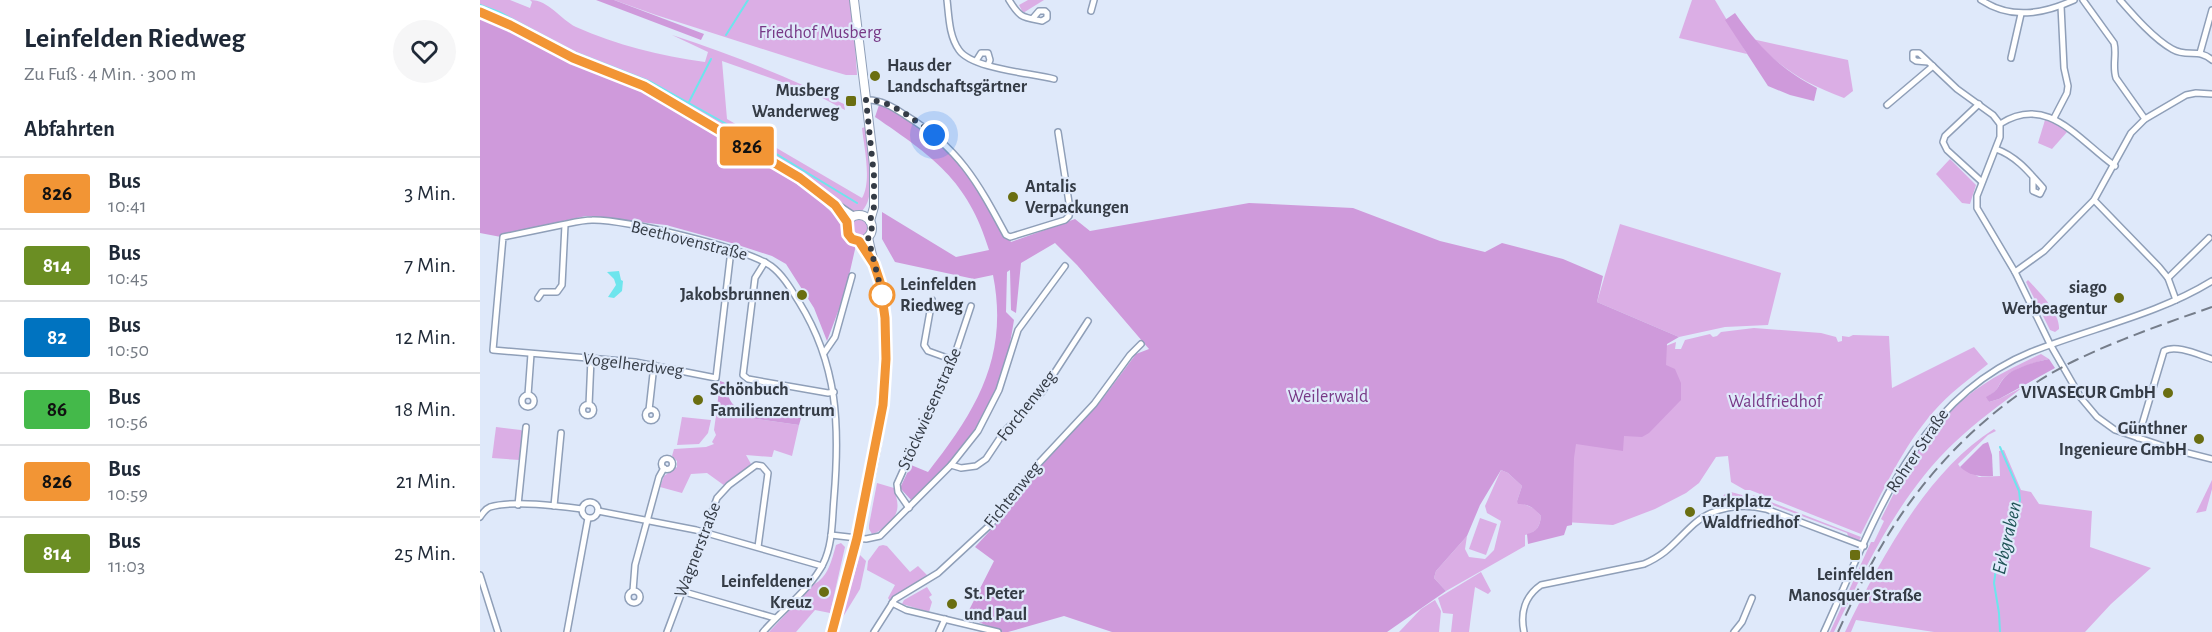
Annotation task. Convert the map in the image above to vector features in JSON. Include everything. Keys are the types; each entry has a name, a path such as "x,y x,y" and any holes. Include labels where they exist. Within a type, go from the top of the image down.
{"main road":[{"path":"854,0 874,165 874,198 870,221 872,230 868,237 859,241 852,239 848,234 847,222 854,216 862,215 870,221"},
{"path":"862,215 874,198"},
{"path":"832,632 857,538 879,427 886,373 884,307 868,237"},
{"path":"859,241 874,264"}],"street":[{"path":"947,0 950,26 961,53 988,65 1054,79"},
{"path":"1009,0 1019,15 1033,18"},
{"path":"1091,11 1094,0"},
{"path":"1981,0 1991,3 2000,10 2021,14 2037,13 2074,0"},
{"path":"2083,0 2114,43 2116,78 2145,119"},
{"path":"2120,0 2133,15 2172,49 2181,53 2205,53 2212,60"},
{"path":"2054,118 2067,93 2068,86 2064,68 2061,6"},
{"path":"2200,53 2212,10"},
{"path":"480,12 573,58 637,82 800,178 835,205 854,216"},
{"path":"2011,58 2021,14"},
{"path":"976,61 981,53 988,53 990,60 988,65"},
{"path":"1887,105 1930,64 1957,89 1993,115 2000,124 2001,132 1977,196 1977,208 2015,272 2050,344 2088,408 2115,430 2212,459"},
{"path":"2015,272 2048,248 2094,201 2132,133 2145,119 2186,95 2212,94"},
{"path":"866,100 876,100 897,110 924,127 946,145 975,178 1006,235 1010,237 1065,220 1069,216 1070,209 1058,132"},
{"path":"1978,104 1945,136 1943,142 1947,150 1982,182"},
{"path":"2000,124 2025,114 2036,113 2054,118 2115,166"},
{"path":"1996,149 2014,158 2033,177"},
{"path":"2094,201 2168,278 2176,300"},
{"path":"835,205 847,222"},
{"name":"Beethovenstraße","path":"493,350 503,237 600,220 668,232 765,262 782,276 808,317 824,353 834,392 837,457 831,535 822,566"},
{"path":"538,298 542,292 557,292 562,285 565,225"},
{"path":"2168,278 2209,238"},
{"name":"Vogelherdweg","path":"493,350 654,365 716,378 731,250"},
{"path":"765,262 755,278 753,291 743,375 747,383 834,392"},
{"path":"831,535 872,539 880,536 951,465 978,431 989,412 1003,381 1015,337 1021,325 1065,266"},
{"path":"824,353 835,337 852,276"},
{"name":"Rohrer Straße","path":"1824,632 1894,482 1923,437 1947,407 1979,380 2018,357 2176,300 2212,281"},
{"path":"932,300 925,334 925,349 953,360"},
{"name":"Stöckwiesenstraße","path":"909,508 898,492 897,484 953,360 970,306"},
{"name":"Forchenweg","path":"951,465 961,468 976,466 987,459 1004,432 1042,392 1088,321"},
{"name":"Fichtenweg","path":"874,632 892,603 938,573 982,533 1038,464 1094,404 1130,355 1141,344"},
{"path":"2138,438 2164,351 2169,348 2212,359"},
{"path":"528,395 531,354"},
{"path":"589,405 591,359"},
{"path":"649,410 654,365"},
{"path":"519,505 526,427"},
{"path":"554,506 561,433"},
{"name":"Wagnerstraße","path":"667,632 713,506 722,491 753,465 762,466 768,473 758,547"},
{"path":"633,591 635,565 659,477 664,468"},
{"path":"592,502 597,506 598,511 593,518 588,518 583,515 582,509 585,504 592,502"},
{"path":"480,517 491,507 519,505 582,509"},
{"path":"1524,632 1524,606 1534,590 1541,585 1644,564 1658,558 1671,548 1699,520 1721,510 1749,506 1766,508 1864,546"},
{"path":"598,511 703,532 822,566 815,577 763,632"},
{"path":"567,632 588,518"},
{"path":"480,574 498,632"},
{"path":"681,591 775,618"},
{"path":"1734,632 1742,622 1752,598"},
{"path":"892,603 906,610 998,632"},
{"path":"939,632 945,619"}],"green space":[{"path":"480,0 510,0 530,8 532,2 530,0 537,1 549,6 570,24 607,39 672,57 705,62 708,52 672,35 759,66 844,104 845,110 813,93 722,61 727,119 862,198 867,173 862,128 865,127 871,183 867,204 862,211 851,211 774,158 665,94 638,80 588,62 513,23 480,9"},
{"path":"596,0 614,0 704,34 701,40"},
{"name":"Friedhof Musberg","path":"614,0 852,0 857,75 846,75 822,68"},
{"path":"1028,0 1044,0 1023,13 1019,5"},
{"path":"1692,0 1715,0 1747,54 1679,38"},
{"path":"1735,13 1771,56 1792,73 1817,88 1814,101 1768,86 1725,20"},
{"path":"480,16 497,22 576,64 640,91 677,111 791,180 814,196 841,221 844,237 848,242 856,245 845,293 827,341 814,308 786,264 772,256 735,244 666,225 586,216 502,234 501,237 480,233"},
{"path":"1752,39 1848,60 1853,91 1844,98 1805,81 1784,67"},
{"name":"Weilerwald","path":"880,102 920,124 962,161 1011,242 1075,219 1090,231 1249,203 1353,208 1440,241 1485,252 1502,243 1563,259 1603,276 1597,302 1679,337 1667,344 1666,365 1675,369 1681,383 1681,400 1649,433 1642,437 1624,436 1623,451 1576,444 1572,525 1567,526 1564,535 1528,544 1527,534 1537,528 1541,516 1531,507 1518,504 1522,486 1508,473 1501,470 1480,505 1467,536 1436,571 1434,578 1446,591 1387,632 1112,632 1064,616 1008,632 1000,632 966,616 994,561 975,547 1009,510 1043,463 1100,402 1136,354 1149,349 1077,265 1055,243 1021,263 1016,313 1011,310 1010,270 1007,272 1006,312 1014,320 997,391 980,425 962,449 912,501 900,488 911,465 928,472 961,426 985,381 992,357 997,304 993,275 974,279 895,262 882,239 882,212 956,257 989,250 970,205 959,187 931,158 875,117"},
{"path":"2045,120 2055,123 2067,132 2052,149 2038,143"},
{"path":"1950,159 1976,185 1970,204 1962,203 1936,174"},
{"path":"859,219 865,222 868,228 865,234 859,237 853,234 850,228 853,222"},
{"path":"1620,224 1781,273 1768,325 1725,327 1679,337 1597,302"},
{"path":"2028,280 2056,316 2059,329 2055,332 2050,330 2026,282"},
{"name":"Waldfriedhof","path":"1754,328 1821,333 1836,337 1838,342 1842,341 1842,336 1889,336 1892,388 1974,347 1988,364 1937,408 1911,441 1861,534 1745,490 1731,482 1728,456 1716,457 1699,483 1686,493 1655,509 1613,525 1565,522 1537,428 1645,354 1676,342 1675,349 1681,349 1685,340 1710,334 1713,337 1721,332"},
{"path":"2041,354 2049,359 2019,368 2005,377 1996,390 1987,397 1989,402 2023,387 1955,442 1917,484 1886,531 1834,632 1830,632 1871,542 1874,542 1884,521 1881,519 1905,473 1934,429 1945,416 1977,389"},
{"path":"2049,359 2055,368 1999,399 1989,402 1986,397 1996,390 2008,374 2026,365"},
{"path":"720,381 726,383 730,399 741,410 801,418 799,425 735,416 717,408"},
{"path":"717,408 735,416 799,425 792,456 774,450 772,457 746,455 751,464 725,486 707,473 691,474 682,493 660,487 664,476 677,467 677,461 672,456 674,449 706,447 714,444 712,442 716,435 714,430"},
{"path":"682,417 711,420 708,433 699,444 677,445"},
{"path":"496,427 523,432 520,460 492,458"},
{"path":"1994,429 1996,431 1988,435 1958,464 1960,467 1979,477 2000,476 1999,451 2004,450 2021,490 2031,492 2039,504 2092,511 2090,547 2151,568 2111,604 2085,632 1934,632 1856,620 1851,632 1845,632 1889,548 1926,494 1969,447"},
{"path":"1988,442 1992,455 1993,476 1975,475 1960,467 1983,444"},
{"path":"1501,470 1508,473 1522,486 1517,501 1535,509 1541,516 1540,523 1535,531 1525,535 1525,546 1446,591 1434,578 1436,571 1467,536 1465,549 1469,557 1485,559 1494,550 1501,521 1487,513 1485,506"},
{"path":"2212,480 2206,511 2196,513"},
{"path":"877,483 894,488 898,507 889,523 872,534 869,525"},
{"path":"1731,492 1742,495 1746,502 1719,505 1718,501"},
{"path":"1753,495 1861,537 1859,541 1849,538 1847,533 1770,504 1757,502 1755,504 1752,500"},
{"path":"1480,518 1497,524 1486,555 1469,549"},
{"path":"841,543 845,547 830,613 815,610 796,632 769,632 823,577 829,568 836,545"},
{"path":"879,546 887,546 910,572 918,566 929,577 890,601 888,598 895,585 867,570 868,561"},
{"path":"860,555 866,561 860,589 841,620"},
{"path":"1481,572 1491,591 1488,594 1475,587 1469,632 1451,632 1453,614 1443,613 1438,598"},
{"path":"927,587 932,595 929,597 932,602 929,612 902,604 904,600"},
{"path":"1435,600 1441,611 1439,632 1399,632 1421,609"}],"water":[{"path":"619,271 623,281 622,291 614,298 608,297 616,285 607,272"}],"waterway":[{"path":"726,35 748,0"},
{"path":"480,5 499,12 574,52 651,82 730,126 857,203"},
{"path":"689,102 711,59"},
{"name":"Erbgraben","path":"2000,447 2019,491 2020,500 2011,538 2002,552 1996,569 1994,583 2000,632"}],"railway":[{"path":"1838,632 1855,595 1888,535 1926,482 1970,434 2020,393 2076,360 2126,338 2212,307"}],"bus line":[{"name":"826","path":"480,12 573,58 644,86 800,178 835,205 847,222 846,231 852,239 859,241 874,264 880,282 885,318 886,359 883,405 857,538 832,632"}],"place":[{"name":"Haus der Landschaftsgärtner","path":"875,76"},
{"name":"Musberg Wanderweg","path":"851,101"},
{"name":"Antalis Verpackungen","path":"1013,197"},
{"name":"Jakobsbrunnen","path":"802,295"},
{"name":"Leinfelden Riedweg","path":"882,295"},
{"name":"siago Werbeagentur","path":"2119,298"},
{"name":"VIVASECUR GmbH","path":"2168,393"},
{"name":"Schönbuch Familienzentrum","path":"698,400"},
{"name":"Günthner Ingenieure GmbH","path":"2199,439"},
{"name":"Parkplatz Waldfriedhof","path":"1690,512"},
{"name":"Leinfelden Manosquer Straße","path":"1855,555"},
{"name":"Leinfeldener Kreuz","path":"824,592"},
{"name":"St. Peter und Paul","path":"952,604"}],"route":[{"path":"882,295 883,298 868,237 872,230 870,221 874,207 874,165 866,100 876,100 892,107 934,135"}]}
